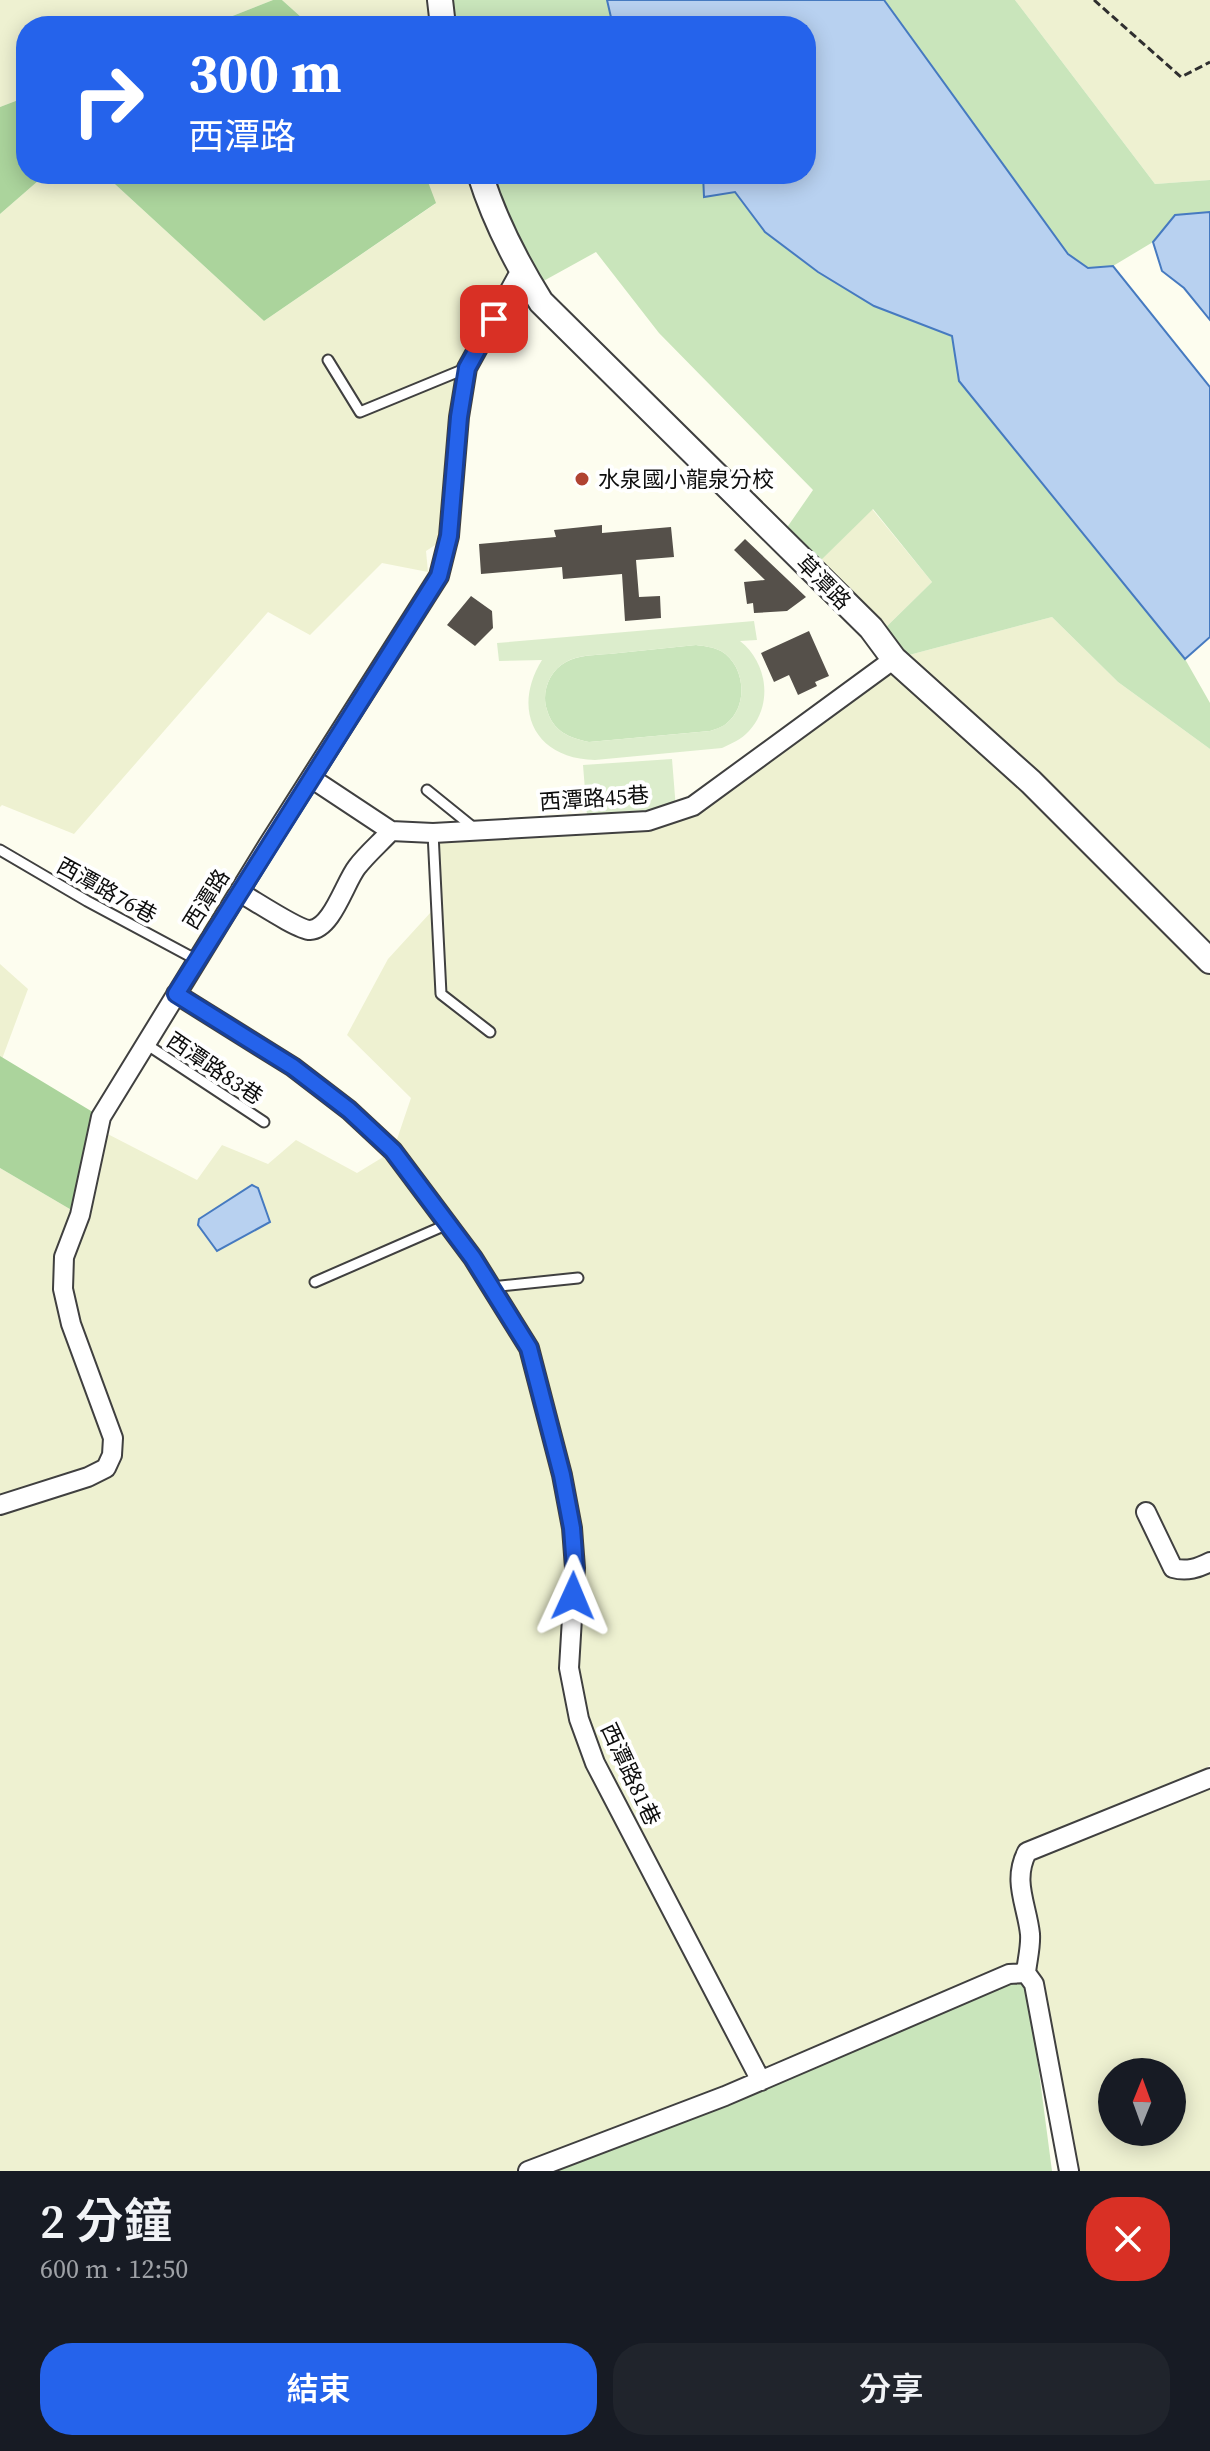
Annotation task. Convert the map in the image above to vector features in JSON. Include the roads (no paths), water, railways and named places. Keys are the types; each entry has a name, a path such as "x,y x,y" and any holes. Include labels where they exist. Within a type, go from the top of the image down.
{"street":[{"name":"草潭路","path":"483,184 521,270 541,302 871,628 894,659 1031,782 1210,961"},
{"name":"西潭路","path":"0,1505 88,1477 106,1468 112,1455 113,1438 71,1324 63,1289 64,1257 80,1215 101,1117 439,576 449,536 459,417 467,368 521,270"},
{"name":"西潭路45巷","path":"391,831 433,833 648,821 693,806 894,659"},
{"path":"239,892 310,930 329,917 356,868 391,831 311,778"},
{"name":"西潭路81巷","path":"176,994 293,1067 349,1110 393,1151 448,1224 529,1348 562,1475 572,1528 575,1568 569,1668 579,1719 595,1763 761,2081"},
{"path":"1146,1512 1173,1568 1198,1568 1210,1562"},
{"path":"1069,2171 1034,1984 1026,1973 1030,1937 1019,1885 1021,1864 1027,1852 1210,1778"},
{"path":"528,2171 761,2081 1009,1974 1026,1973"}],"lane":[{"path":"328,360 360,412 467,368"},
{"path":"427,790 477,830"},
{"path":"433,833 441,994 490,1032"},
{"name":"西潭路76巷","path":"0,850 197,960"},
{"name":"西潭路83巷","path":"146,1044 264,1122"},
{"path":"315,1282 448,1224"},
{"path":"491,1287 578,1278"}],"water":[{"path":"607,0 884,0 1068,254 1088,268 1113,266 1210,387 1210,637 1185,659 959,381 952,336 874,306 818,272 765,232 735,192 704,197 703,184 816,184 816,16 611,16"},
{"path":"1210,212 1210,320 1184,288 1162,271 1153,242 1175,215"},
{"path":"252,1185 258,1188 270,1222 217,1251 198,1225 199,1219"}],"place":[{"name":"水泉國小龍泉分校","path":"582,479"}]}
